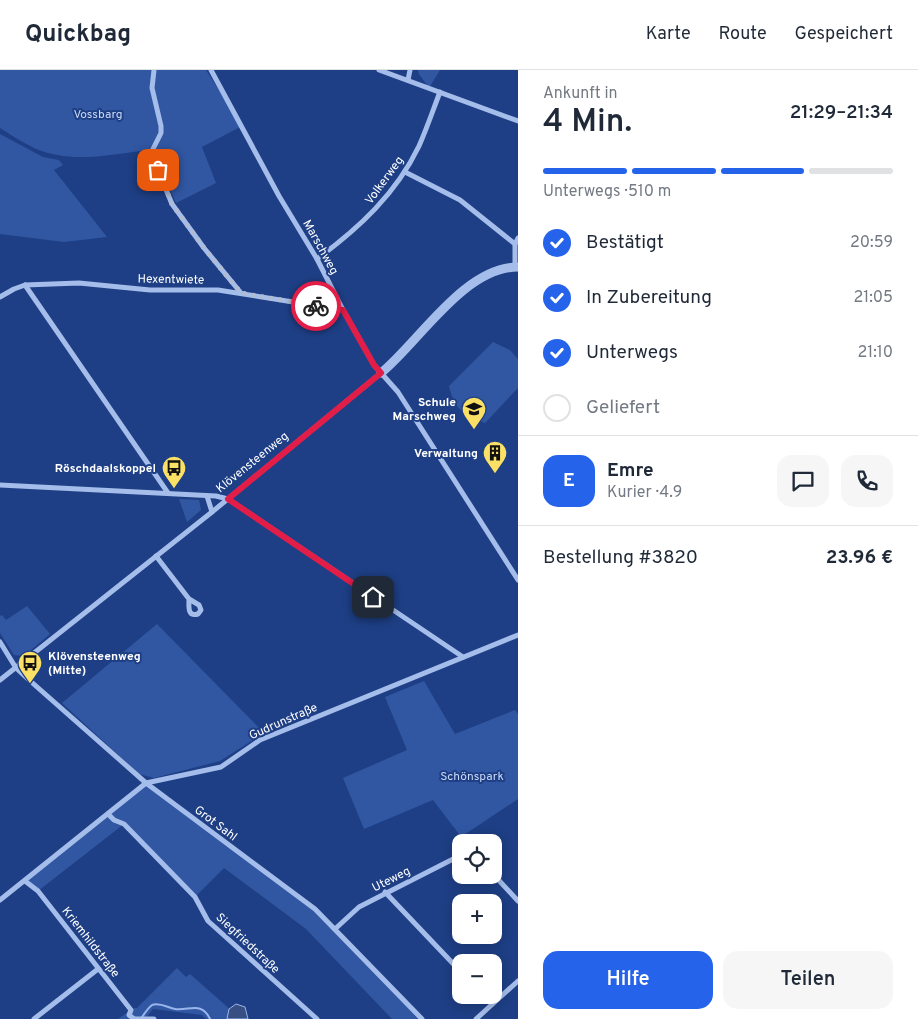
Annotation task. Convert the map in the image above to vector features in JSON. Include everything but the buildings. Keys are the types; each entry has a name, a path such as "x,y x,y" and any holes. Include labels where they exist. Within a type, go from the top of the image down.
{"street":[{"path":"154,70 152,88 161,133 151,153 172,204 204,248 241,293"},
{"name":"Marschweg","path":"211,70 374,365 398,392 518,580"},
{"path":"379,70 518,121"},
{"path":"408,80 410,70"},
{"name":"Volkerweg","path":"317,259 345,238 388,195 419,146 440,92"},
{"path":"404,172 460,200 514,244"},
{"path":"517,267 514,244 518,238"},
{"name":"Klövensteenweg","path":"0,680 212,512 381,373 443,309 474,282 496,271 517,267"},
{"name":"Hexentwiete","path":"0,297 25,285 79,283 150,290 218,290 343,310"},
{"path":"25,285 168,493"},
{"path":"0,485 168,493 228,499 463,657"},
{"path":"207,496 212,512"},
{"path":"156,556 189,599"},
{"name":"Gudrunstraße","path":"0,900 146,783 221,767 260,740 518,635"},
{"name":"Grot Sahl","path":"0,642 16,668 146,783 315,909 422,1019"},
{"name":"Siegfriedstraße","path":"108,814 114,820 124,824 196,897 208,921 317,1019"},
{"name":"Uteweg","path":"335,929 359,907 385,892 452,859"},
{"name":"Kriemhildstraße","path":"24,881 38,891 130,1010 129,1015 134,1019 154,1019"},
{"path":"502,884 518,901"},
{"path":"385,892 452,963"},
{"path":"34,1019 98,969"},
{"path":"502,995 518,981"},
{"path":"476,1019 492,1004"}],"green space":[{"name":"Vossbarg","path":"0,70 206,70 242,126 202,147 216,183 176,203 155,156 147,150 90,157 61,156 34,148 0,128"},
{"path":"418,70 440,70 429,88"},
{"path":"0,134 43,157 59,160 63,165 54,170 107,237 64,242 0,234"},
{"path":"493,342 510,350 518,359 518,388 485,423 466,414 457,406 449,386"},
{"path":"179,499 199,500 201,510 187,522"},
{"path":"27,606 50,634 24,656 14,655 0,633 0,616 2,615 6,620"},
{"path":"157,624 264,733 220,761 154,778 139,774 62,703"},
{"name":"Schönspark","path":"424,681 455,734 515,710 518,714 518,799 466,834 459,834 433,800 364,829 343,778 407,750 385,697"},
{"path":"146,783 315,909 422,1019 392,1019 306,929 224,868 195,897 124,824 38,891 25,881"},
{"path":"177,968 186,977 190,974 241,1019 206,1019 202,1015 153,1009 145,1019 118,1019 134,1008 137,1008"}],"shaded area":[{"path":"236,1004 245,1007 248,1019 227,1019 229,1009"}],"waterway":[{"path":"142,1017 152,1005 158,1004 175,1009 199,1008 207,1013 210,1019"}],"way so far":[{"path":"158,170 172,204 204,248 241,293 316,306"}],"place":[{"name":"Schule Marschweg","path":"474,430"},
{"name":"Verwaltung","path":"495,474"},
{"name":"Röschdaalskoppel","path":"174,489"},
{"name":"Klövensteenweg (Mitte)","path":"30,684"}],"route":[{"path":"316,306 343,310 374,365 381,373 228,499 373,597"}]}
